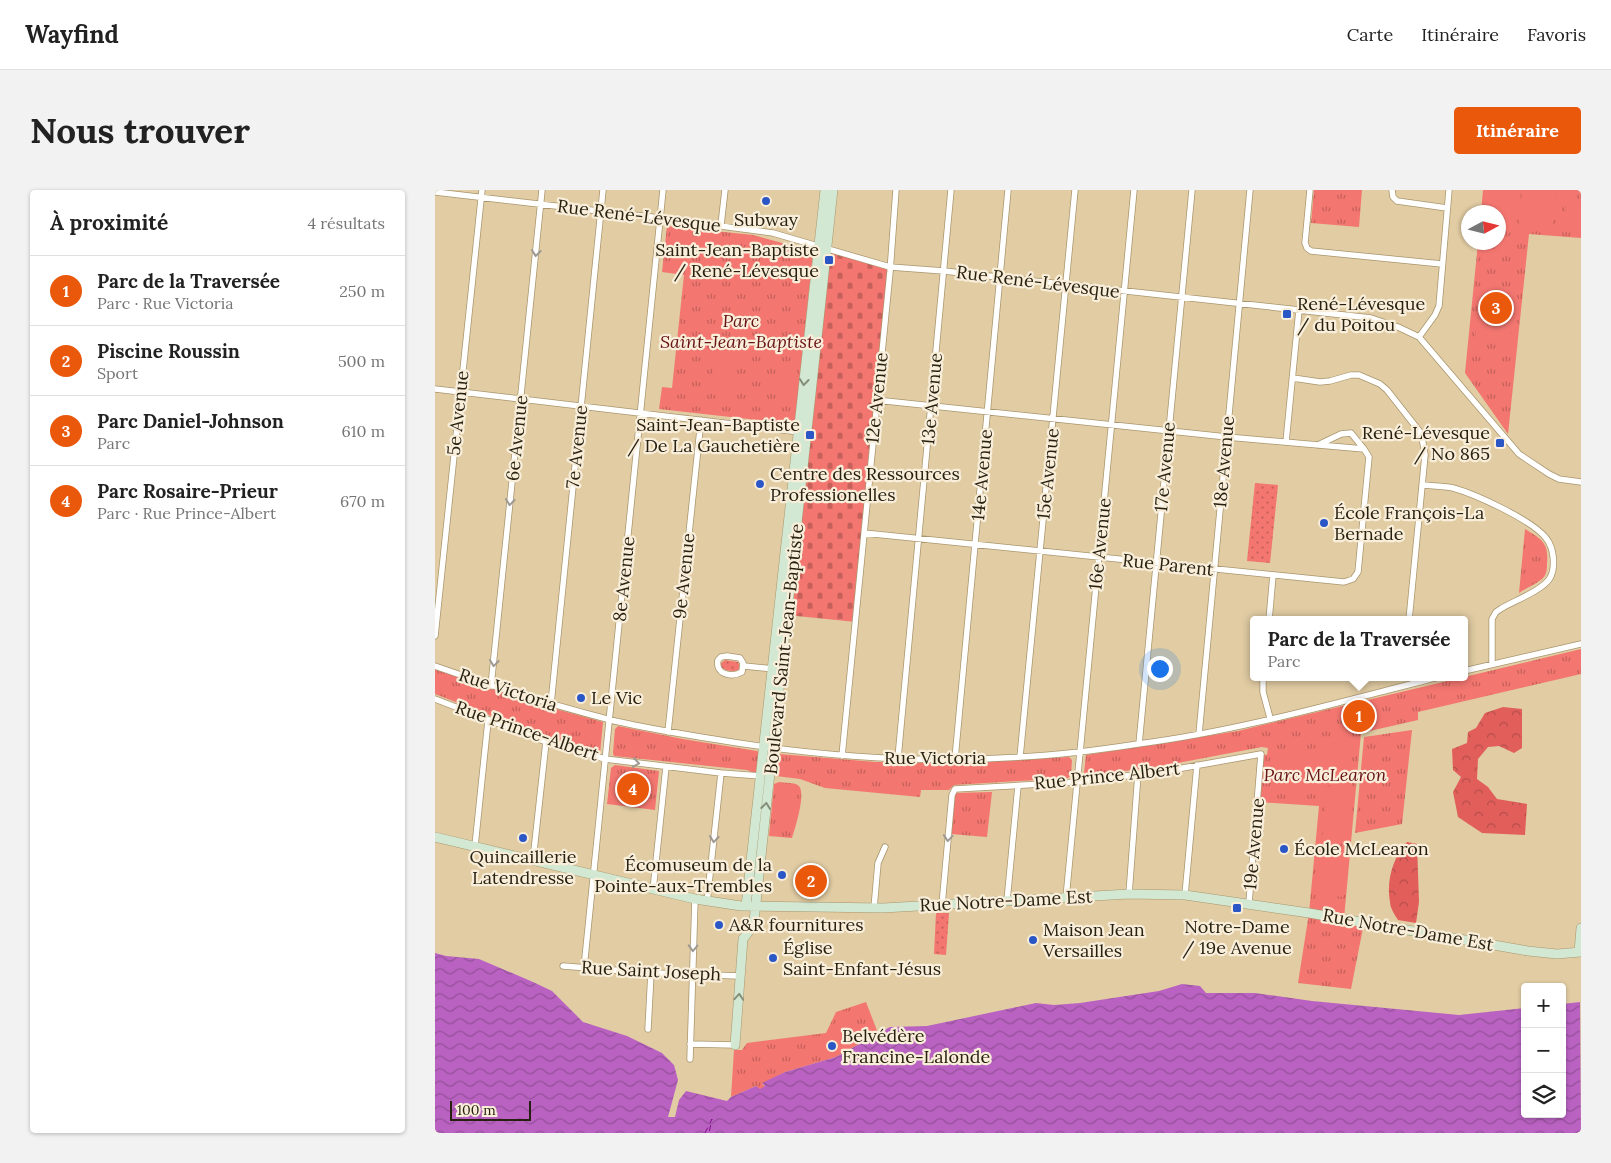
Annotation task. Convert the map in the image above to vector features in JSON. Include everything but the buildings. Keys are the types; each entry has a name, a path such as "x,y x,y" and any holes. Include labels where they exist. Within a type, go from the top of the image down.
{"main road":[{"name":"Boulevard Saint-Jean-Baptiste","path":"823,248 825,190"},
{"name":"Boulevard Saint-Jean-Baptiste","path":"735,1045 743,939 752,927 751,906 768,748 823,248 833,190"},
{"name":"Rue Notre-Dame Est","path":"435,837 707,902 751,906 874,908 1129,894 1185,895 1249,903 1528,951 1557,954 1580,952"},
{"path":"1580,952 1581,928"}],"street":[{"name":"5e Avenue","path":"435,636 482,190"},
{"name":"6e Avenue","path":"491,686 542,190"},
{"name":"7e Avenue","path":"551,704 603,190"},
{"name":"8e Avenue","path":"584,968 663,190"},
{"path":"721,225 725,190"},
{"name":"12e Avenue","path":"842,756 896,190"},
{"name":"13e Avenue","path":"898,758 951,190"},
{"name":"14e Avenue","path":"955,759 1008,190"},
{"name":"15e Avenue","path":"1020,757 1075,190"},
{"name":"16e Avenue","path":"1066,898 1134,190"},
{"name":"17e Avenue","path":"1139,744 1192,190"},
{"name":"18e Avenue","path":"1199,734 1250,190"},
{"path":"1310,190 1305,244 1311,251 1442,264"},
{"path":"1392,190 1393,197 1397,201 1447,208"},
{"path":"1419,336 1435,315 1439,306 1449,190"},
{"name":"Rue René-Lévesque","path":"435,192 721,225 773,233 890,267 944,271 1371,318 1419,336 1519,454 1559,479 1581,482"},
{"path":"1286,442 1299,310"},
{"path":"1293,378 1320,382 1359,375 1380,384 1387,390 1420,432 1425,455 1409,616"},
{"path":"435,389 803,432"},
{"path":"876,400 1227,437 1364,449"},
{"name":"9e Avenue","path":"668,732 701,420"},
{"path":"1318,445 1341,434 1351,433 1364,449"},
{"name":"Rue Parent","path":"864,533 1337,582 1353,579 1358,572 1369,457 1364,449"},
{"path":"1423,485 1461,490 1506,510 1545,536 1551,545 1553,561 1550,578 1542,586 1496,612 1493,619 1492,664"},
{"path":"1269,616 1273,575"},
{"path":"1468,670 1581,644"},
{"path":"736,656 740,658 744,666 740,674 725,674 719,671 717,663 721,657 736,656"},
{"name":"Rue Victoria","path":"435,666 491,686 551,704 609,720 668,732 768,748 842,756 955,759 1020,757 1080,751 1199,734 1423,681"},
{"path":"744,666 777,669"},
{"path":"1263,681 1263,692 1270,718"},
{"name":"Rue Prince-Albert","path":"435,698 546,742 605,759 765,777"},
{"path":"475,846 488,720"},
{"path":"533,860 546,742"},
{"name":"Rue Prince Albert","path":"942,905 953,790 957,788 1077,782 1197,766 1261,754"},
{"name":"19e Avenue","path":"1249,903 1261,754"},
{"path":"1185,895 1197,766"},
{"path":"653,890 666,767"},
{"path":"707,902 721,773"},
{"path":"1129,894 1138,774"},
{"path":"1007,901 1018,786"},
{"path":"874,908 878,863 885,846"},
{"path":"689,1059 695,899"},
{"name":"Rue Saint Joseph","path":"563,966 651,973 740,976"},
{"path":"648,1029 651,973"},
{"path":"690,1044 735,1045"}],"green space":[{"path":"1314,190 1362,190 1359,227 1311,223"},
{"path":"1483,190 1581,190 1581,238 1529,234 1508,434 1465,373 1477,250 1506,250 1506,205 1482,205"},
{"path":"1485,190 1520,190 1516,229 1506,228 1506,205 1484,205"},
{"path":"1522,190 1556,190 1552,233 1518,229"},
{"path":"1566,204 1581,206 1581,233 1564,232"},
{"name":"Parc Saint-Jean-Baptiste","path":"667,226 753,235 812,251 795,422 793,424 659,409 662,387 672,388 684,275 662,272"},
{"path":"827,249 890,267 856,622 787,615"},
{"path":"1480,290 1514,293 1509,345 1475,342"},
{"path":"717,346 740,349 734,393 711,390"},
{"path":"780,362 794,364 790,398 777,396"},
{"path":"1255,483 1278,485 1270,563 1247,561"},
{"path":"1525,529 1543,542 1547,550 1547,569 1541,580 1519,593"},
{"name":"Parc McLearon","path":"1581,649 1581,674 1418,712 1418,720 1361,733 1344,919 1364,923 1351,989 1298,983 1309,913 1319,806 1258,802 1262,754 1267,755 1268,748 1262,747 1162,766 1086,776 1084,773 1086,755 1238,731 1447,681 1468,681 1468,676"},
{"path":"725,660 738,662 740,668 736,671 731,671 722,668 720,664"},
{"path":"435,669 541,705 603,722 600,754 593,750 548,738 435,694"},
{"path":"1503,707 1522,709 1522,748 1514,753 1499,746 1488,747 1478,759 1477,779 1488,787 1497,799 1527,804 1525,835 1482,833 1458,817 1453,792 1461,777 1453,770 1452,749 1467,743 1468,732 1476,728 1485,713"},
{"path":"618,726 757,751 759,752 759,768 756,774 747,770 614,756 615,729"},
{"path":"1412,730 1402,824 1355,833 1364,737"},
{"name":"Parc McLearon","path":"1345,741 1354,779 1286,796 1276,757"},
{"path":"779,754 876,762 943,763 1069,757 1072,760 1071,775 1068,778 954,785 949,790 921,790 920,797 825,788 800,779 776,776"},
{"path":"615,765 659,771 655,810 607,804 611,768"},
{"path":"779,782 795,784 801,790 799,812 792,838 769,836 774,784"},
{"path":"782,783 796,785 792,815 778,814"},
{"path":"1327,791 1354,794 1349,843 1322,840"},
{"path":"992,792 987,837 951,834 955,793"},
{"path":"1407,842 1417,844 1419,902 1416,923 1398,920 1391,907 1389,894 1394,862"},
{"path":"1322,844 1349,847 1343,897 1316,894"},
{"path":"936,913 949,913 946,955 934,954"},
{"path":"866,1002 878,1033 836,1057 785,1072 762,1084 765,1086 760,1090 756,1086 731,1097 734,1050 742,1050 747,1043 826,1033 836,1012"}],"water":[{"path":"435,953 479,959 533,982 552,991 583,1022 627,1036 662,1053 674,1065 678,1080 668,1117 675,1117 679,1100 686,1091 727,1101 731,1097 756,1086 760,1089 765,1086 762,1083 785,1072 836,1057 890,1027 927,1026 1036,1003 1054,1005 1080,1003 1159,991 1182,984 1200,986 1206,993 1255,993 1312,1001 1459,1015 1521,1008 1521,1118 1566,1118 1566,1004 1580,1002 1581,1133 435,1133"}],"ferry route":[{"path":"705,1133 712,1119 709,1133"}],"place":[{"name":"Subway","path":"766,201"},
{"name":"Saint-Jean-Baptiste / René-Lévesque","path":"829,260"},
{"name":"Parc Daniel-Johnson","path":"1496,308"},
{"name":"René-Lévesque / du Poitou","path":"1287,314"},
{"name":"Saint-Jean-Baptiste / De La Gauchetière","path":"810,435"},
{"name":"René-Lévesque / No 865","path":"1500,443"},
{"name":"Centre des Ressources Professionelles","path":"760,484"},
{"name":"École François-La Bernade","path":"1324,523"},
{"name":"Le Vic","path":"581,698"},
{"name":"Parc de la Traversée","path":"1359,716"},
{"name":"Parc Rosaire-Prieur","path":"633,789"},
{"name":"Quincaillerie Latendresse","path":"523,838"},
{"name":"École McLearon","path":"1284,849"},
{"name":"Écomuseum de la Pointe-aux-Trembles","path":"782,875"},
{"name":"Piscine Roussin","path":"811,881"},
{"name":"Notre-Dame / 19e Avenue","path":"1237,908"},
{"name":"A&R fournitures","path":"719,925"},
{"name":"Maison Jean Versailles","path":"1033,940"},
{"name":"Église Saint-Enfant-Jésus","path":"773,958"},
{"name":"Belvédère Francine-Lalonde","path":"832,1046"}]}
